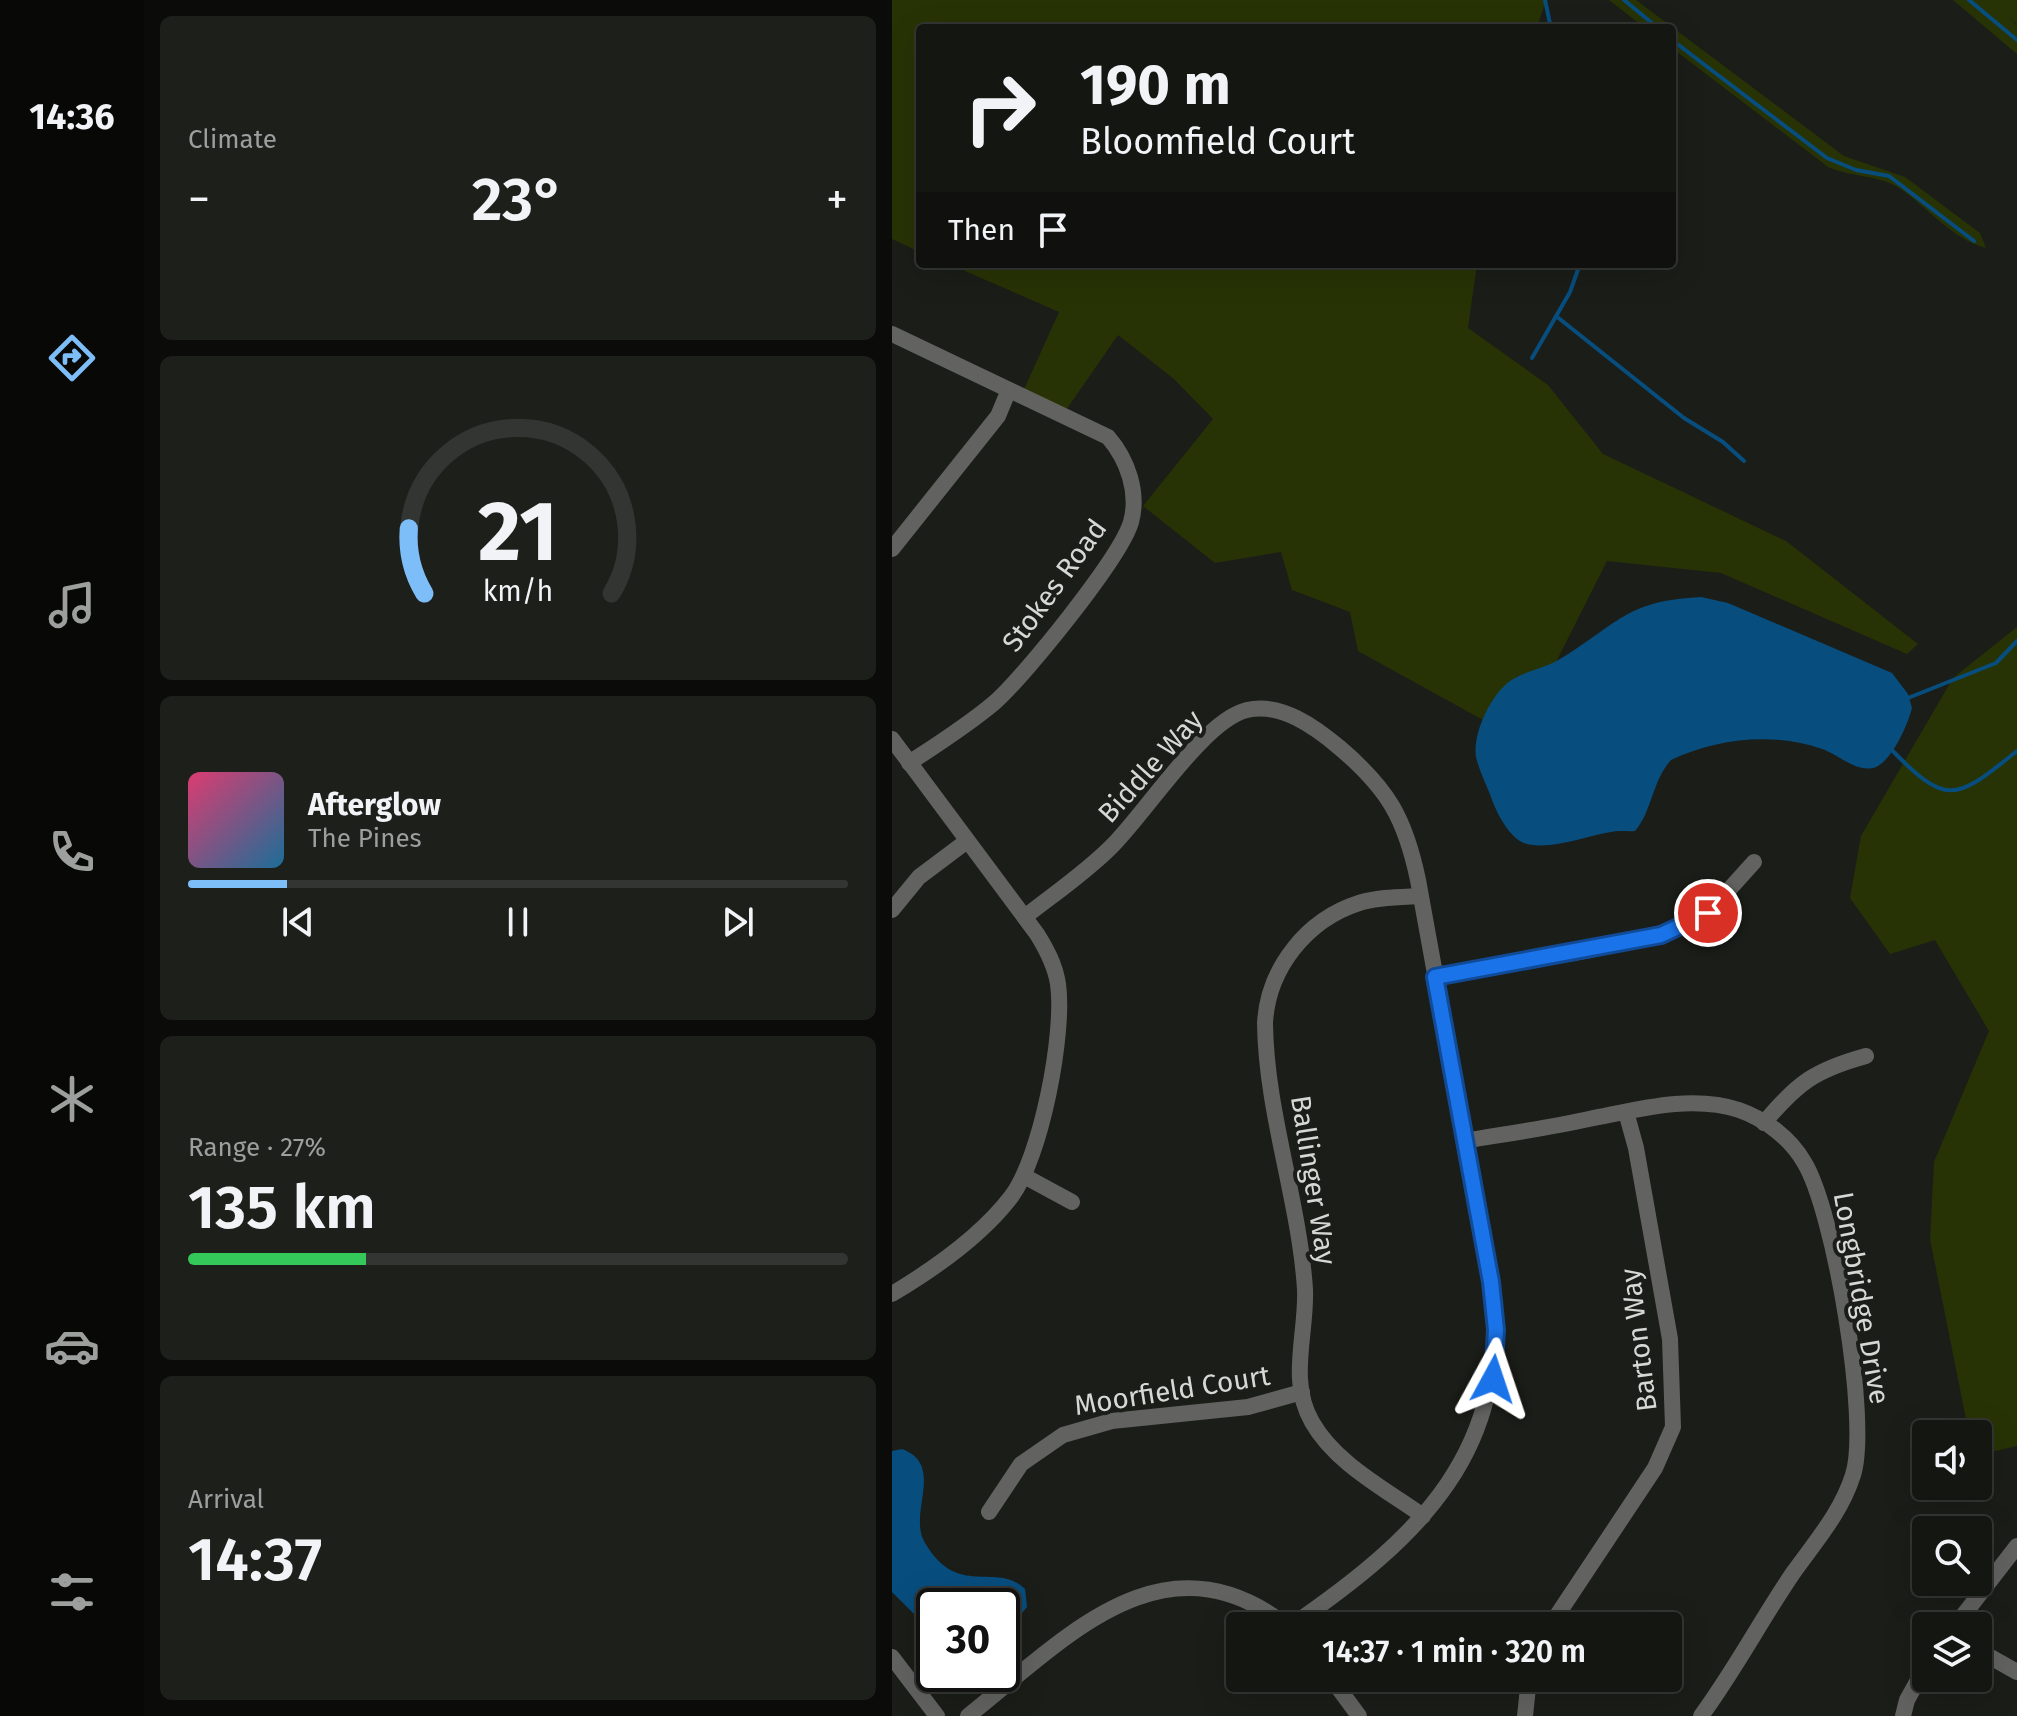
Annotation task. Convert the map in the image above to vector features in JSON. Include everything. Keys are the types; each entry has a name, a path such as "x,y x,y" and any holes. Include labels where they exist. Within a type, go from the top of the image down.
{"street":[{"name":"Stokes Road","path":"892,334 1008,392 1108,437 1121,454 1130,477 1134,506 1131,521 1110,563 1005,692 909,763"},
{"path":"892,549 998,416 1008,392"},
{"name":"Biddle Way","path":"1026,916 1108,850 1217,727 1244,711 1260,708 1292,716 1320,732 1359,764 1395,805 1409,842 1420,896 1491,1282 1496,1346 1490,1395 1479,1427 1423,1516 1378,1562 1308,1612"},
{"path":"892,739 1026,916 1054,967 1059,1005 1050,1078 1024,1176 988,1221 933,1266 892,1294"},
{"path":"892,910 919,877 967,841"},
{"path":"1435,977 1605,947 1674,930 1708,913 1754,862"},
{"name":"Ballinger Way","path":"1420,896 1369,900 1347,908 1302,938 1284,960 1267,997 1265,1038 1305,1291 1300,1364 1302,1392 1311,1422 1328,1444 1423,1516"},
{"path":"1764,1123 1786,1096 1810,1076 1866,1056"},
{"name":"Longbridge Drive","path":"1464,1141 1626,1112 1693,1104 1740,1111 1764,1123 1795,1149 1818,1194 1852,1362 1857,1401 1857,1456 1838,1509 1701,1716"},
{"name":"Barton Way","path":"1559,1612 1655,1468 1673,1427 1670,1339 1636,1148 1626,1112"},
{"path":"1024,1176 1072,1202"},
{"name":"Moorfield Court","path":"989,1512 1030,1454 1075,1430 1124,1419 1248,1407 1302,1392"},
{"path":"1966,1612 2017,1546"},
{"path":"968,1716 1106,1608 1153,1590 1202,1588 1236,1595 1270,1612"},
{"path":"892,1657 937,1716"},
{"path":"1992,1658 2017,1672"},
{"path":"1903,1716 1912,1691"},
{"path":"1341,1692 1359,1716"},
{"path":"1525,1716 1528,1692"}],"green space":[{"path":"892,0 1546,0 1538,24 916,24 916,250 892,239"},
{"path":"1609,0 1636,0 1668,24 1640,24"},
{"path":"1953,0 2017,0 2017,24 2009,18 2017,25 2017,54"},
{"path":"1676,30 1844,156 1905,177 1980,233 1986,248 1962,238 1899,188 1874,178 1828,167 1676,51"},
{"path":"958,268 1476,268 1468,328 1548,385 1603,454 1786,541 1918,644 1907,654 1721,573 1607,561 1556,662 1483,720 1358,651 1350,612 1292,590 1281,552 1215,563 1143,506 1213,419 1174,379 1118,335 1064,413 1021,396 1059,312"},
{"path":"2017,627 2017,1446 1992,1452 1992,1420 1966,1420 1930,1239 1934,1162 1989,1031 1935,940 1890,954 1850,898 1861,836 1953,678"}],"water":[{"path":"1701,597 1728,603 1892,673 1908,694 1912,708 1903,733 1886,759 1880,765 1866,769 1828,751 1785,740 1726,742 1671,760 1635,831 1614,831 1548,845 1527,844 1515,837 1496,810 1476,757 1481,724 1499,692 1515,678 1558,660 1627,614 1657,603"},
{"path":"902,1449 915,1456 922,1466 921,1531 925,1543 938,1560 950,1570 963,1575 1014,1581 1025,1589 1027,1607 1020,1615 1020,1588 916,1588 916,1616 892,1592 892,1451"}],"waterway":[{"path":"1545,0 1550,24"},
{"path":"1624,0 1653,24"},
{"path":"1969,0 2017,40"},
{"path":"1676,43 1827,158 1856,170 1889,176 1974,241"},
{"path":"1532,358 1570,292 1579,268"},
{"path":"1556,316 1684,418 1723,442 1744,461"},
{"path":"1908,698 1996,663 2017,641"},
{"path":"1889,747 1925,780 1939,788 1952,790 1979,780 2017,751"}],"route":[{"path":"1493,1379 1496,1330 1491,1282 1435,977 1661,935 1708,913"}]}
